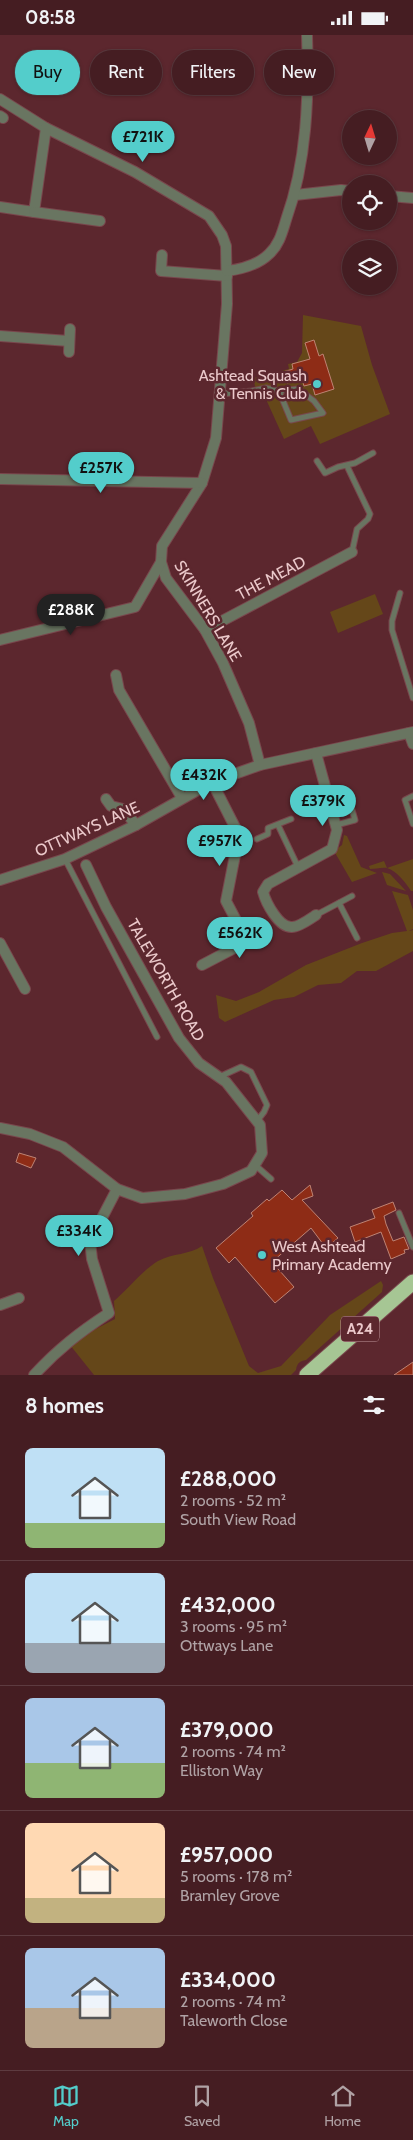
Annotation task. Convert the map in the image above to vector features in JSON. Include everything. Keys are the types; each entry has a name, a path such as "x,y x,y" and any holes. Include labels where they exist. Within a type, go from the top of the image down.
{"highway":[{"name":"A24","path":"309,1374 413,1282"}],"street":[{"path":"162,255 161,271 227,274 245,268 268,256 278,244 295,195 305,140 308,88 307,35"},
{"name":"SKINNERS LANE","path":"0,99 46,128 135,173 209,217 222,235 226,246 227,304 216,438 202,483 162,546 161,562 166,578 205,630 223,663 248,723 260,765"},
{"path":"34,212 46,128"},
{"path":"295,195 342,189"},
{"path":"397,197 413,198"},
{"path":"0,207 100,221"},
{"path":"69,352 70,329"},
{"path":"0,336 69,341"},
{"path":"0,479 202,483"},
{"name":"THE MEAD","path":"205,630 352,552"},
{"path":"0,641 135,607 161,562"},
{"path":"116,675 119,691 182,798"},
{"path":"411,733 413,744"},
{"name":"OTTWAYS LANE","path":"0,880 65,859 136,825 212,782 260,765 411,733"},
{"path":"316,753 337,830 332,849 266,886 263,892 279,921 285,926 293,928 316,915"},
{"path":"212,782 239,835 226,901 247,941"},
{"path":"106,799 111,806 123,809 136,825"},
{"name":"TALEWORTH ROAD","path":"86,865 106,907 179,1038 199,1063 226,1082 260,1125 262,1153 254,1165"},
{"path":"202,965 267,931"},
{"path":"0,943 25,989"},
{"path":"0,1128 30,1134 62,1147 117,1189 142,1198 186,1194 223,1184 251,1171 254,1165"},
{"path":"34,1375 52,1355 77,1334 109,1313 92,1259 90,1241 117,1189"},
{"path":"0,1305 19,1298"}],"lane":[{"path":"220,394 266,388 279,391 298,389 314,401 323,413 291,420 279,391"},
{"path":"317,461 325,473 373,453"},
{"path":"347,465 370,514 368,519 358,529 352,552"},
{"path":"400,593 394,612 392,630 413,698"},
{"path":"413,796 405,800 413,824"},
{"path":"336,825 355,820 350,803"},
{"path":"257,839 268,834 268,828 291,819"},
{"path":"278,825 298,868"},
{"path":"65,859 156,1037"},
{"path":"316,915 352,896"},
{"path":"339,903 357,938"},
{"path":"219,1077 241,1067 251,1071 266,1105 264,1113 257,1121"},
{"path":"254,1165 271,1179"},
{"path":"399,1213 413,1247"}],"shaded area":[{"name":"Ashtead Squash & Tennis Club","path":"303,315 361,326 372,365 390,414 320,444 311,426 284,439 265,397 256,390 253,378 289,369 288,364 297,362 302,353"},
{"path":"375,594 383,614 338,633 330,612"},
{"path":"344,835 347,836 361,867 377,873 352,882 334,851 342,845"},
{"path":"413,859 413,891 398,874 387,868"},
{"path":"384,861 387,868 370,869 369,866"},
{"path":"382,872 390,874 406,891 387,885"},
{"path":"392,891 408,895 413,910 413,929 409,931 413,930 413,951 376,971 357,971 341,983 318,985 294,997 274,1000 225,1022 219,1018 216,995 236,1001 259,992 306,965 362,943 392,933 407,931"},
{"path":"202,1246 249,1366 258,1373 281,1366 330,1315 381,1281 383,1285 382,1292 306,1360 299,1363 291,1375 94,1375 70,1345 82,1336 115,1319 114,1301 152,1265 164,1258 192,1251"}],"building":[{"path":"314,340 319,356 323,354 334,389 315,395 312,384 304,386 302,379 287,383 283,372 293,369 292,364 310,359 305,343"},
{"path":"19,1153 36,1158 31,1168 16,1162"},
{"path":"310,1185 313,1196 302,1200 338,1238 326,1248 311,1228 272,1262 294,1287 275,1303 235,1257 229,1263 216,1248 253,1216 251,1213 267,1199 269,1201 282,1190 292,1200"},
{"path":"393,1202 396,1210 384,1216 386,1224 393,1241 404,1237 409,1249 404,1250 405,1253 391,1259 381,1232 355,1242 350,1227 375,1218 372,1210"},
{"path":"413,1362 413,1375 394,1375"}],"place":[{"name":"Ashtead Squash & Tennis Club","path":"317,384"},
{"name":"West Ashtead Primary Academy","path":"262,1255"}]}
